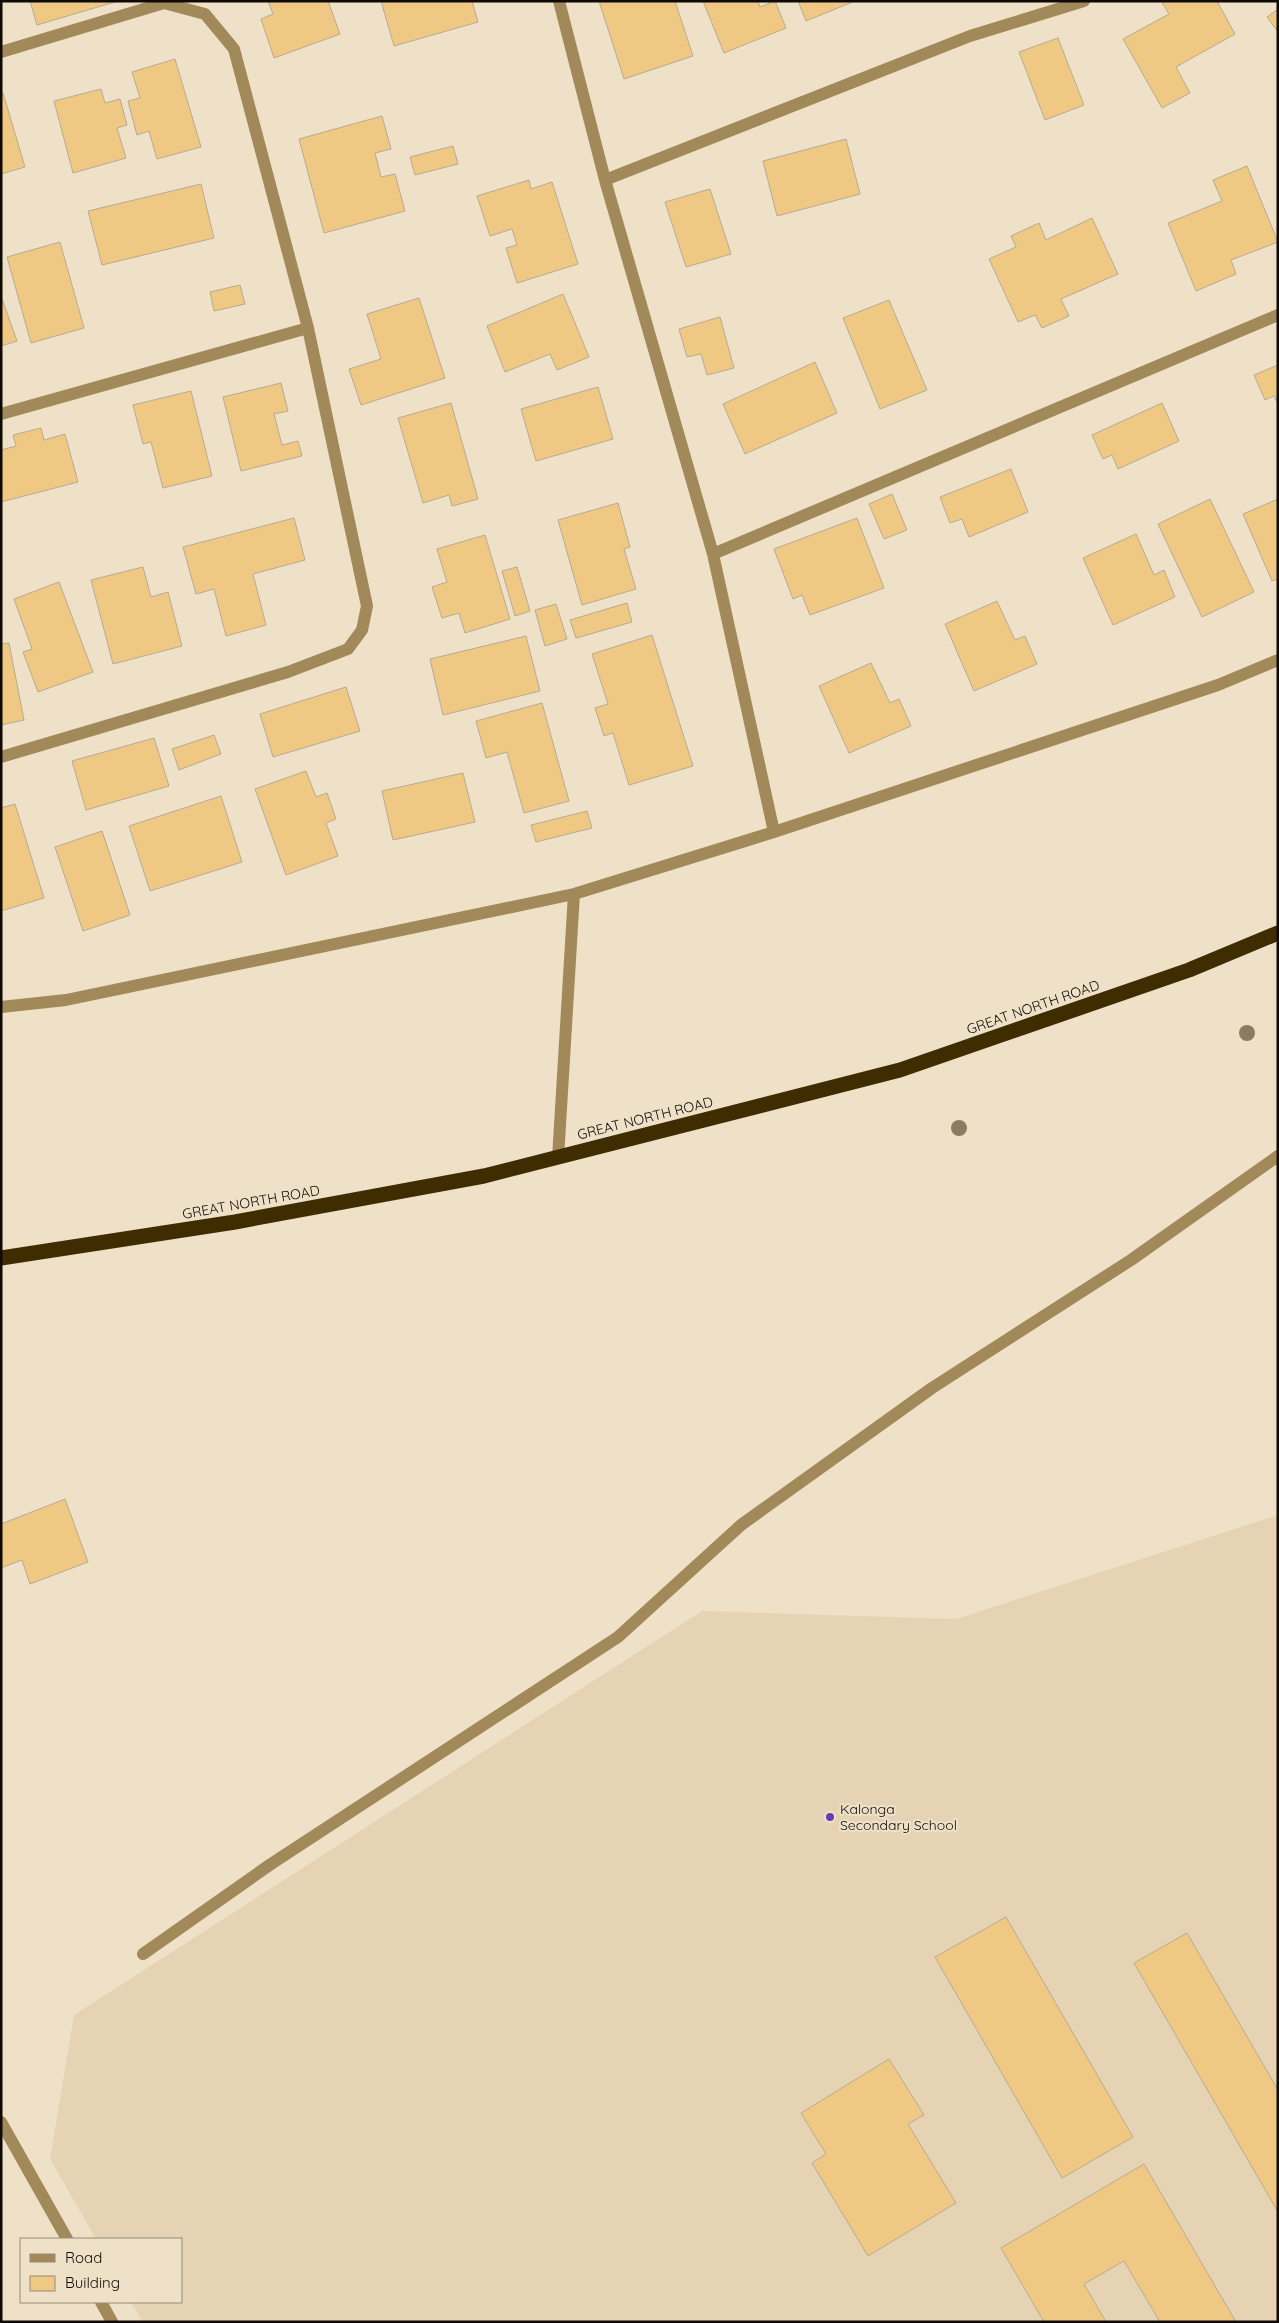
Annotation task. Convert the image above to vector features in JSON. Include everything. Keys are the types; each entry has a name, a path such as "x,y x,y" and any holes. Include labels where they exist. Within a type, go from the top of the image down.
{"highway":[{"name":"GREAT NORTH ROAD","path":"1,1258 235,1222 484,1176 558,1158 900,1070 1189,970 1278,934"}],"street":[{"path":"559,1 605,180 713,554 774,832"},
{"path":"605,180 970,36 1084,1"},
{"path":"1,52 164,3 205,14 234,49 308,328 367,606 362,630 348,649 288,672 1,757"},
{"path":"713,554 1278,315"},
{"path":"1,414 308,328"},
{"path":"1,1007 66,1000 574,894 774,832 1218,684 1278,660"},
{"path":"558,1158 574,894"},
{"path":"143,1954 271,1864 618,1637 749,1520 932,1388 1131,1260 1278,1156"},
{"path":"1,2122 66,2238"},
{"path":"102,2303 112,2322"}],"shaded area":[{"name":"Kalonga Secondary School","path":"1278,1515 1278,2322 143,2322 132,2303 182,2303 182,2238 95,2238 50,2159 74,2015 702,1611 956,1619"}],"building":[{"path":"30,1 118,1 37,25"},
{"path":"268,1 328,1 340,34 274,58 261,19 273,14"},
{"path":"381,1 472,1 478,22 394,46"},
{"path":"599,1 675,1 693,56 624,79"},
{"path":"703,1 758,1 760,7 775,1 786,28 724,53"},
{"path":"798,1 855,1 806,21"},
{"path":"1161,1 1217,1 1235,34 1176,67 1190,93 1162,108 1123,39 1169,14"},
{"path":"1278,9 1278,32 1267,17"},
{"path":"1058,38 1084,105 1045,120 1019,52"},
{"path":"175,59 201,147 157,159 149,131 137,135 128,101 140,98 132,72"},
{"path":"101,89 105,103 120,99 127,125 117,128 126,158 73,173 54,101"},
{"path":"3,93 25,167 1,174 1,94"},
{"path":"382,116 391,149 375,153 381,177 395,174 405,211 324,233 299,139"},
{"path":"846,139 860,194 777,216 763,161"},
{"path":"453,146 458,164 415,175 410,157"},
{"path":"1247,166 1278,242 1231,260 1236,274 1196,291 1168,223 1222,201 1213,180"},
{"path":"529,180 531,189 552,182 578,264 517,283 506,248 517,245 512,229 490,236 477,196"},
{"path":"201,184 214,238 102,265 88,211"},
{"path":"710,189 731,254 686,267 665,202"},
{"path":"1092,218 1118,274 1061,299 1069,316 1042,328 1035,315 1018,322 989,259 1016,247 1011,236 1039,223 1046,240"},
{"path":"60,242 84,328 31,343 7,257"},
{"path":"240,285 245,304 214,311 210,292"},
{"path":"563,294 589,357 557,370 550,354 505,372 487,326"},
{"path":"1,296 17,341 1,346"},
{"path":"419,298 445,378 361,405 349,369 381,359 367,314"},
{"path":"889,300 927,390 880,409 843,318"},
{"path":"720,317 734,368 707,375 701,354 687,357 679,329"},
{"path":"815,362 837,413 745,454 723,404"},
{"path":"1278,365 1278,404 1274,396 1265,400 1254,375"},
{"path":"281,383 288,411 274,414 282,445 298,441 302,456 241,471 223,397"},
{"path":"598,387 613,439 536,461 521,409"},
{"path":"191,391 212,476 163,488 151,442 143,444 133,405"},
{"path":"451,403 478,499 452,506 449,495 423,503 398,418"},
{"path":"1162,403 1179,441 1118,469 1112,455 1103,459 1092,435"},
{"path":"41,428 44,440 65,434 78,482 1,502 1,450 16,446 13,435"},
{"path":"1011,469 1028,512 969,537 962,519 950,523 940,497"},
{"path":"892,494 907,530 884,539 869,504"},
{"path":"1210,499 1254,592 1202,617 1158,524"},
{"path":"1278,499 1278,579 1272,581 1243,514"},
{"path":"618,503 630,547 624,549 636,589 582,605 558,520"},
{"path":"294,518 305,560 253,574 266,625 226,636 214,589 196,594 183,547"},
{"path":"857,518 884,588 810,615 802,595 793,599 774,549"},
{"path":"1136,534 1154,575 1164,570 1175,597 1113,625 1083,558"},
{"path":"485,535 510,619 465,633 459,613 442,618 432,587 447,582 437,549"},
{"path":"143,567 151,597 168,592 182,646 113,664 91,580"},
{"path":"517,567 530,611 515,616 502,571"},
{"path":"59,582 93,672 38,692 23,652 32,649 14,599"},
{"path":"997,601 1015,640 1025,636 1037,664 974,691 945,624"},
{"path":"627,603 632,622 576,638 570,620"},
{"path":"556,604 567,639 545,646 535,610"},
{"path":"652,635 693,766 629,785 613,733 604,736 595,708 608,704 592,654"},
{"path":"526,636 540,691 443,715 430,659"},
{"path":"9,643 24,720 1,725 1,644"},
{"path":"871,663 890,703 899,699 911,726 849,753 819,686"},
{"path":"346,687 360,731 273,757 260,714"},
{"path":"542,703 569,801 524,813 507,752 486,758 476,721"},
{"path":"214,735 221,754 179,770 172,749"},
{"path":"154,738 169,786 86,810 72,761"},
{"path":"306,771 316,797 327,793 336,819 326,823 338,856 286,875 255,789"},
{"path":"463,773 475,822 393,840 382,791"},
{"path":"221,796 242,862 150,891 129,826"},
{"path":"15,804 44,898 1,911 1,808"},
{"path":"587,811 592,828 536,842 531,825"},
{"path":"102,831 130,915 83,931 55,847"},
{"path":"65,1499 88,1562 30,1584 22,1560 1,1568 1,1524"},
{"path":"1006,1917 1133,2137 1062,2178 935,1957"},
{"path":"1187,1933 1278,2090 1278,2212 1134,1963"},
{"path":"889,2059 924,2115 908,2124 956,2203 868,2256 812,2163 826,2154 801,2113"},
{"path":"1144,2164 1236,2322 1160,2322 1124,2261 1084,2284 1106,2322 1044,2322 1001,2248"}],"place":[{"name":"Kalonga Secondary School","path":"830,1817"}]}
